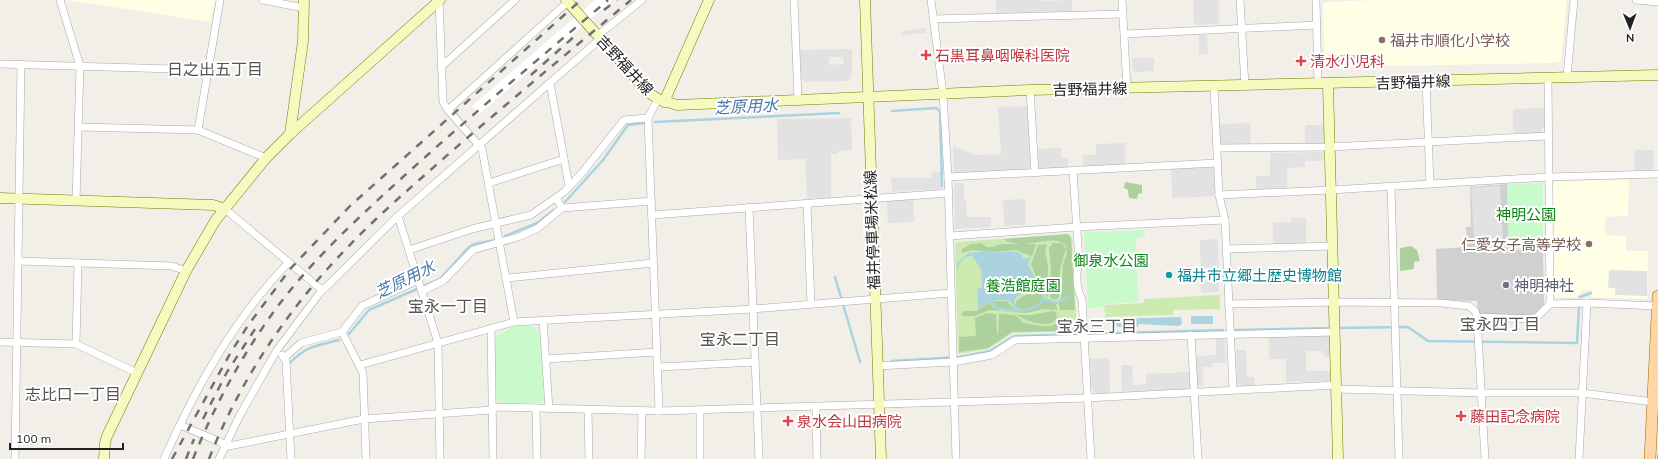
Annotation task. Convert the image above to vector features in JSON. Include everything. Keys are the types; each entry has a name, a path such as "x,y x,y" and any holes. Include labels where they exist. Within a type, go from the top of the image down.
{"main road":[{"path":"104,459 106,440 137,373 186,271 215,221 266,158 290,134 440,0"},
{"path":"661,100 709,0"},
{"name":"福井停車場米松線","path":"865,0 874,299 881,459"},
{"name":"吉野福井線","path":"568,1 642,87 661,100 677,105 1030,90 1214,87 1658,75"},
{"path":"290,134 303,41 304,4"},
{"path":"1323,84 1329,147 1338,459"},
{"path":"0,198 76,202 212,205 225,209"},
{"path":"1650,459 1658,296"}],"street":[{"path":"60,0 80,66 80,127 76,202"},
{"path":"198,130 220,0"},
{"path":"263,0 304,4"},
{"path":"440,0 443,102 448,110 480,146 497,224 514,322"},
{"path":"441,67 515,0"},
{"path":"219,459 240,415 277,350 322,290 398,216 480,146 642,0"},
{"path":"794,0 798,99"},
{"path":"931,0 943,94 949,194 956,459"},
{"path":"1122,0 1127,88"},
{"path":"1240,0 1246,86"},
{"path":"1316,0 1323,84"},
{"path":"1567,77 1574,0"},
{"path":"1636,0 1658,2"},
{"path":"448,110 568,1"},
{"path":"933,19 1123,14"},
{"path":"1125,34 1317,25"},
{"path":"0,64 209,70"},
{"path":"15,459 21,64"},
{"path":"1548,78 1550,304"},
{"path":"1426,81 1430,184"},
{"path":"550,83 569,186"},
{"path":"1214,87 1219,195 1225,220 1232,389"},
{"path":"1030,90 1035,173"},
{"path":"659,411 648,118 661,100"},
{"path":"409,250 466,231 532,215 556,198 569,186 624,120 648,118"},
{"path":"80,127 198,130 266,158"},
{"path":"1217,148 1329,147 1548,136"},
{"path":"489,183 564,159"},
{"path":"948,177 1217,163"},
{"path":"1073,171 1079,262 1077,271 1078,293 1082,299 1091,459"},
{"path":"1219,195 1391,187 1549,177 1658,174"},
{"path":"1391,187 1399,459"},
{"path":"652,214 871,198 949,194"},
{"path":"556,198 562,208"},
{"path":"422,291 443,282 473,250 500,243 538,228 562,208 652,201"},
{"path":"807,203 811,304"},
{"path":"749,207 759,459"},
{"path":"225,209 322,290"},
{"path":"398,216 438,343 440,459"},
{"path":"950,236 1076,227 1225,220"},
{"path":"1226,249 1332,246"},
{"path":"18,261 172,266 186,271"},
{"path":"164,459 209,369 236,326 256,298 289,262"},
{"path":"76,344 78,263"},
{"path":"506,278 653,263"},
{"path":"284,358 301,343 342,332 362,306 418,280"},
{"path":"360,365 514,322 753,309 951,293"},
{"path":"1228,304 1334,302 1441,303 1469,306 1475,311 1477,318 1485,459"},
{"path":"1579,459 1587,303"},
{"path":"1477,318 1535,319 1550,304 1587,303 1658,306"},
{"path":"543,320 549,409"},
{"path":"491,328 493,459"},
{"path":"877,366 992,354 1015,340 1230,334 1335,329"},
{"path":"342,332 363,373 366,459"},
{"path":"1190,335 1198,459"},
{"path":"0,342 76,344 137,373"},
{"path":"277,350 286,361 291,459"},
{"path":"546,359 657,352"},
{"path":"658,367 755,362"},
{"path":"180,425 225,446 364,419 492,410 497,407 659,411 1087,398 1194,393 1232,389 1336,387 1482,393 1582,393 1653,402"},
{"path":"816,407 817,459"},
{"path":"536,408 537,459"},
{"path":"588,410 589,459"},
{"path":"700,410 700,459"},
{"path":"641,459 642,411"}],"shaded area":[{"path":"67,0 215,0 211,22"},
{"path":"996,0 1072,0 1072,11 996,13"},
{"path":"1193,0 1219,0 1219,24 1194,25"},
{"path":"1374,0 1567,0 1561,60 1558,63 1327,67 1324,65 1323,4 1328,2"},
{"path":"926,28 926,33 903,35 902,31"},
{"path":"1199,35 1207,35 1208,54 1199,54"},
{"path":"852,49 852,76 848,81 806,82 801,79 800,50","holes":["829,57 843,57 844,64 829,65"]},
{"path":"1132,58 1154,58 1154,71 1136,72 1132,68"},
{"path":"1028,106 1030,167 1027,171 954,173 953,146 976,155 1001,154 998,107"},
{"path":"1544,108 1544,127 1539,133 1513,133 1513,109"},
{"path":"851,118 852,150 838,151 838,154 831,154 831,198 807,199 805,159 778,160 777,119"},
{"path":"1250,123 1251,145 1224,146 1220,143 1220,124"},
{"path":"1305,125 1325,125 1325,142 1323,144 1305,145"},
{"path":"1125,143 1125,165 1083,167 1083,155 1096,155 1096,144"},
{"path":"1061,148 1062,158 1068,158 1068,168 1042,169 1039,166 1038,149"},
{"path":"1635,150 1654,150 1653,170 1634,170"},
{"path":"1323,152 1323,161 1305,161 1305,167 1287,168 1287,188 1256,189 1256,176 1270,176 1270,153"},
{"path":"1214,167 1215,196 1172,198 1171,168"},
{"path":"932,172 942,172 942,187 939,189 892,192 891,178 931,178"},
{"name":"仁愛女子高等学校","path":"1629,180 1628,216 1605,217 1605,235 1626,236 1626,251 1648,251 1647,299 1591,297 1592,290 1583,291 1576,297 1556,298 1552,295 1552,184 1556,181"},
{"path":"956,183 964,183 964,200 966,201 967,217 991,217 991,227 955,229 954,186"},
{"name":"神明神社","path":"1507,184 1509,245 1515,250 1543,248 1544,305 1533,316 1478,315 1477,301 1437,300 1436,249 1467,247 1466,227 1471,227 1470,187"},
{"path":"1500,186 1503,241 1474,242 1471,188"},
{"path":"913,199 914,222 888,223 887,200"},
{"path":"1025,199 1026,225 1004,226 1003,200"},
{"path":"1291,218 1306,218 1306,244 1273,244 1273,222 1291,222"},
{"path":"1218,239 1219,292 1201,293 1200,240"},
{"path":"1609,270 1647,271 1647,296 1615,295 1615,288 1608,288"},
{"path":"1327,335 1330,338 1330,357 1324,357 1323,351 1306,351 1306,371 1330,371 1330,379 1328,381 1286,382 1286,359 1269,359 1269,336"},
{"path":"1216,338 1223,338 1225,341 1226,363 1213,363 1212,367 1203,367 1203,386 1199,386 1197,384 1195,356 1216,355"},
{"path":"1236,350 1246,350 1247,377 1254,377 1254,385 1240,386 1237,381"},
{"path":"1109,358 1110,393 1096,393 1091,387 1090,359"},
{"path":"1121,365 1132,365 1133,385 1146,384 1146,374 1190,372 1191,387 1187,389 1122,392"}],"green space":[{"path":"1125,182 1142,185 1142,193 1138,194 1137,199 1129,198 1128,190 1124,188"},
{"name":"神明公園","path":"1543,183 1543,248 1515,250 1509,244 1507,184"},
{"name":"御泉水公園","path":"1145,230 1145,236 1136,239 1138,302 1104,304 1104,307 1088,308 1084,232"},
{"name":"養浩館庭園","path":"1068,234 1072,237 1077,331 1013,333 989,349 958,354 955,245 957,242"},
{"path":"1068,234 1071,238 1075,310 1060,310 1059,303 1070,297 1069,295 1061,300 1063,265 1067,253 1065,244 1051,240 1020,244 1006,241 1005,239"},
{"path":"981,243 987,247 1001,244 1036,244 1031,256 1016,250 994,252 972,250 962,253 962,249 971,244"},
{"path":"1053,243 1062,243 1066,249 1060,269 1059,297 1056,300 1050,298 1051,266 1049,248"},
{"path":"1047,244 1045,250 1048,267 1048,298 1039,285 1031,264 1038,245"},
{"path":"1411,246 1417,250 1420,261 1414,262 1414,269 1400,271 1400,248"},
{"path":"1036,289 1040,291 1043,298 1038,305 1024,310 1015,305 1017,300"},
{"path":"1220,295 1220,309 1173,310 1173,315 1105,317 1105,314 1114,313 1105,313 1104,305 1144,303 1144,299"},
{"path":"1045,300 1056,304 1057,310 1044,309 1026,313 1014,312 1026,311 1034,308"},
{"path":"1006,301 1016,310 997,307 992,302"},
{"path":"990,303 1000,311 990,310 975,316 963,316 961,314 964,311 977,311"},
{"path":"1052,311 1056,312 1057,318 1054,322 1049,324 1038,324 1017,315 1032,315"},
{"path":"987,313 996,314 997,334 999,314 1015,315 1024,323 1041,326 1051,326 1059,322 1061,331 1012,332 988,348 959,352 959,337 976,336 975,318"},
{"path":"514,326 533,326 540,333 544,399 540,403 500,403 495,397 495,337"}],"water":[{"path":"1329,55 1357,55 1357,63 1329,64"},
{"path":"988,251 1016,252 1020,253 1024,259 1031,257 1028,265 1036,279 1036,283 1027,292 1017,296 1013,303 1006,300 996,300 978,308 977,289 982,288 981,269 972,256 965,257 959,264 957,271 957,263 968,253"},
{"path":"1191,316 1213,316 1213,324 1191,324"},
{"path":"1181,317 1182,324 1179,326 1139,324 1138,327 1117,327 1114,319"}],"pier":[{"path":"595,0 613,0 479,114 472,106"}],"waterway":[{"name":"芝原用水","path":"892,111 936,108 940,111 942,186"},
{"name":"芝原用水","path":"655,122 839,113"},
{"name":"芝原用水","path":"565,202 603,160 628,125 645,123"},
{"name":"芝原用水","path":"505,236 537,223 554,210"},
{"name":"芝原用水","path":"349,334 369,310 440,279 468,248 474,244 496,240"},
{"path":"835,277 860,362"},
{"path":"1035,285 1041,289 1044,299"},
{"name":"芝原用水","path":"1580,297 1591,293"},
{"path":"1013,303 1018,311 1036,307 1044,299 1057,303 1069,296"},
{"path":"991,301 997,308 1018,311"},
{"path":"1337,328 1408,327 1428,341 1577,343 1579,307"},
{"path":"1236,330 1332,328"},
{"path":"892,361 959,357 990,351 1014,336 1223,330"},
{"name":"芝原用水","path":"291,362 308,349 339,340"}],"railway":[{"path":"172,459 231,352 249,324 291,268 350,206 581,0"},
{"path":"193,459 220,399 253,342 278,306 307,271 386,192 428,154 608,0"},
{"path":"604,10 617,0"},
{"path":"209,459 235,402 266,348 284,322 324,273 358,237 411,187 496,113 631,0"},
{"path":"531,75 577,34"},
{"path":"203,419 227,372 259,323"},
{"path":"186,459 194,439"}],"place":[{"name":"福井市順化小学校","path":"1382,40"},
{"name":"石黒耳鼻咽喉科医院","path":"926,55"},
{"name":"清水小児科","path":"1301,61"},
{"name":"仁愛女子高等学校","path":"1589,244"},
{"name":"福井市立郷土歴史博物館","path":"1169,275"},
{"name":"神明神社","path":"1506,285"},
{"name":"藤田記念病院","path":"1461,416"},
{"name":"泉水会山田病院","path":"788,421"}],"district":[{"name":"日之出五丁目","path":"215,69"},
{"name":"宝永一丁目","path":"448,306"},
{"name":"宝永四丁目","path":"1500,324"},
{"name":"宝永三丁目","path":"1097,326"},
{"name":"宝永二丁目","path":"740,339"},
{"name":"志比口一丁目","path":"73,394"}]}
